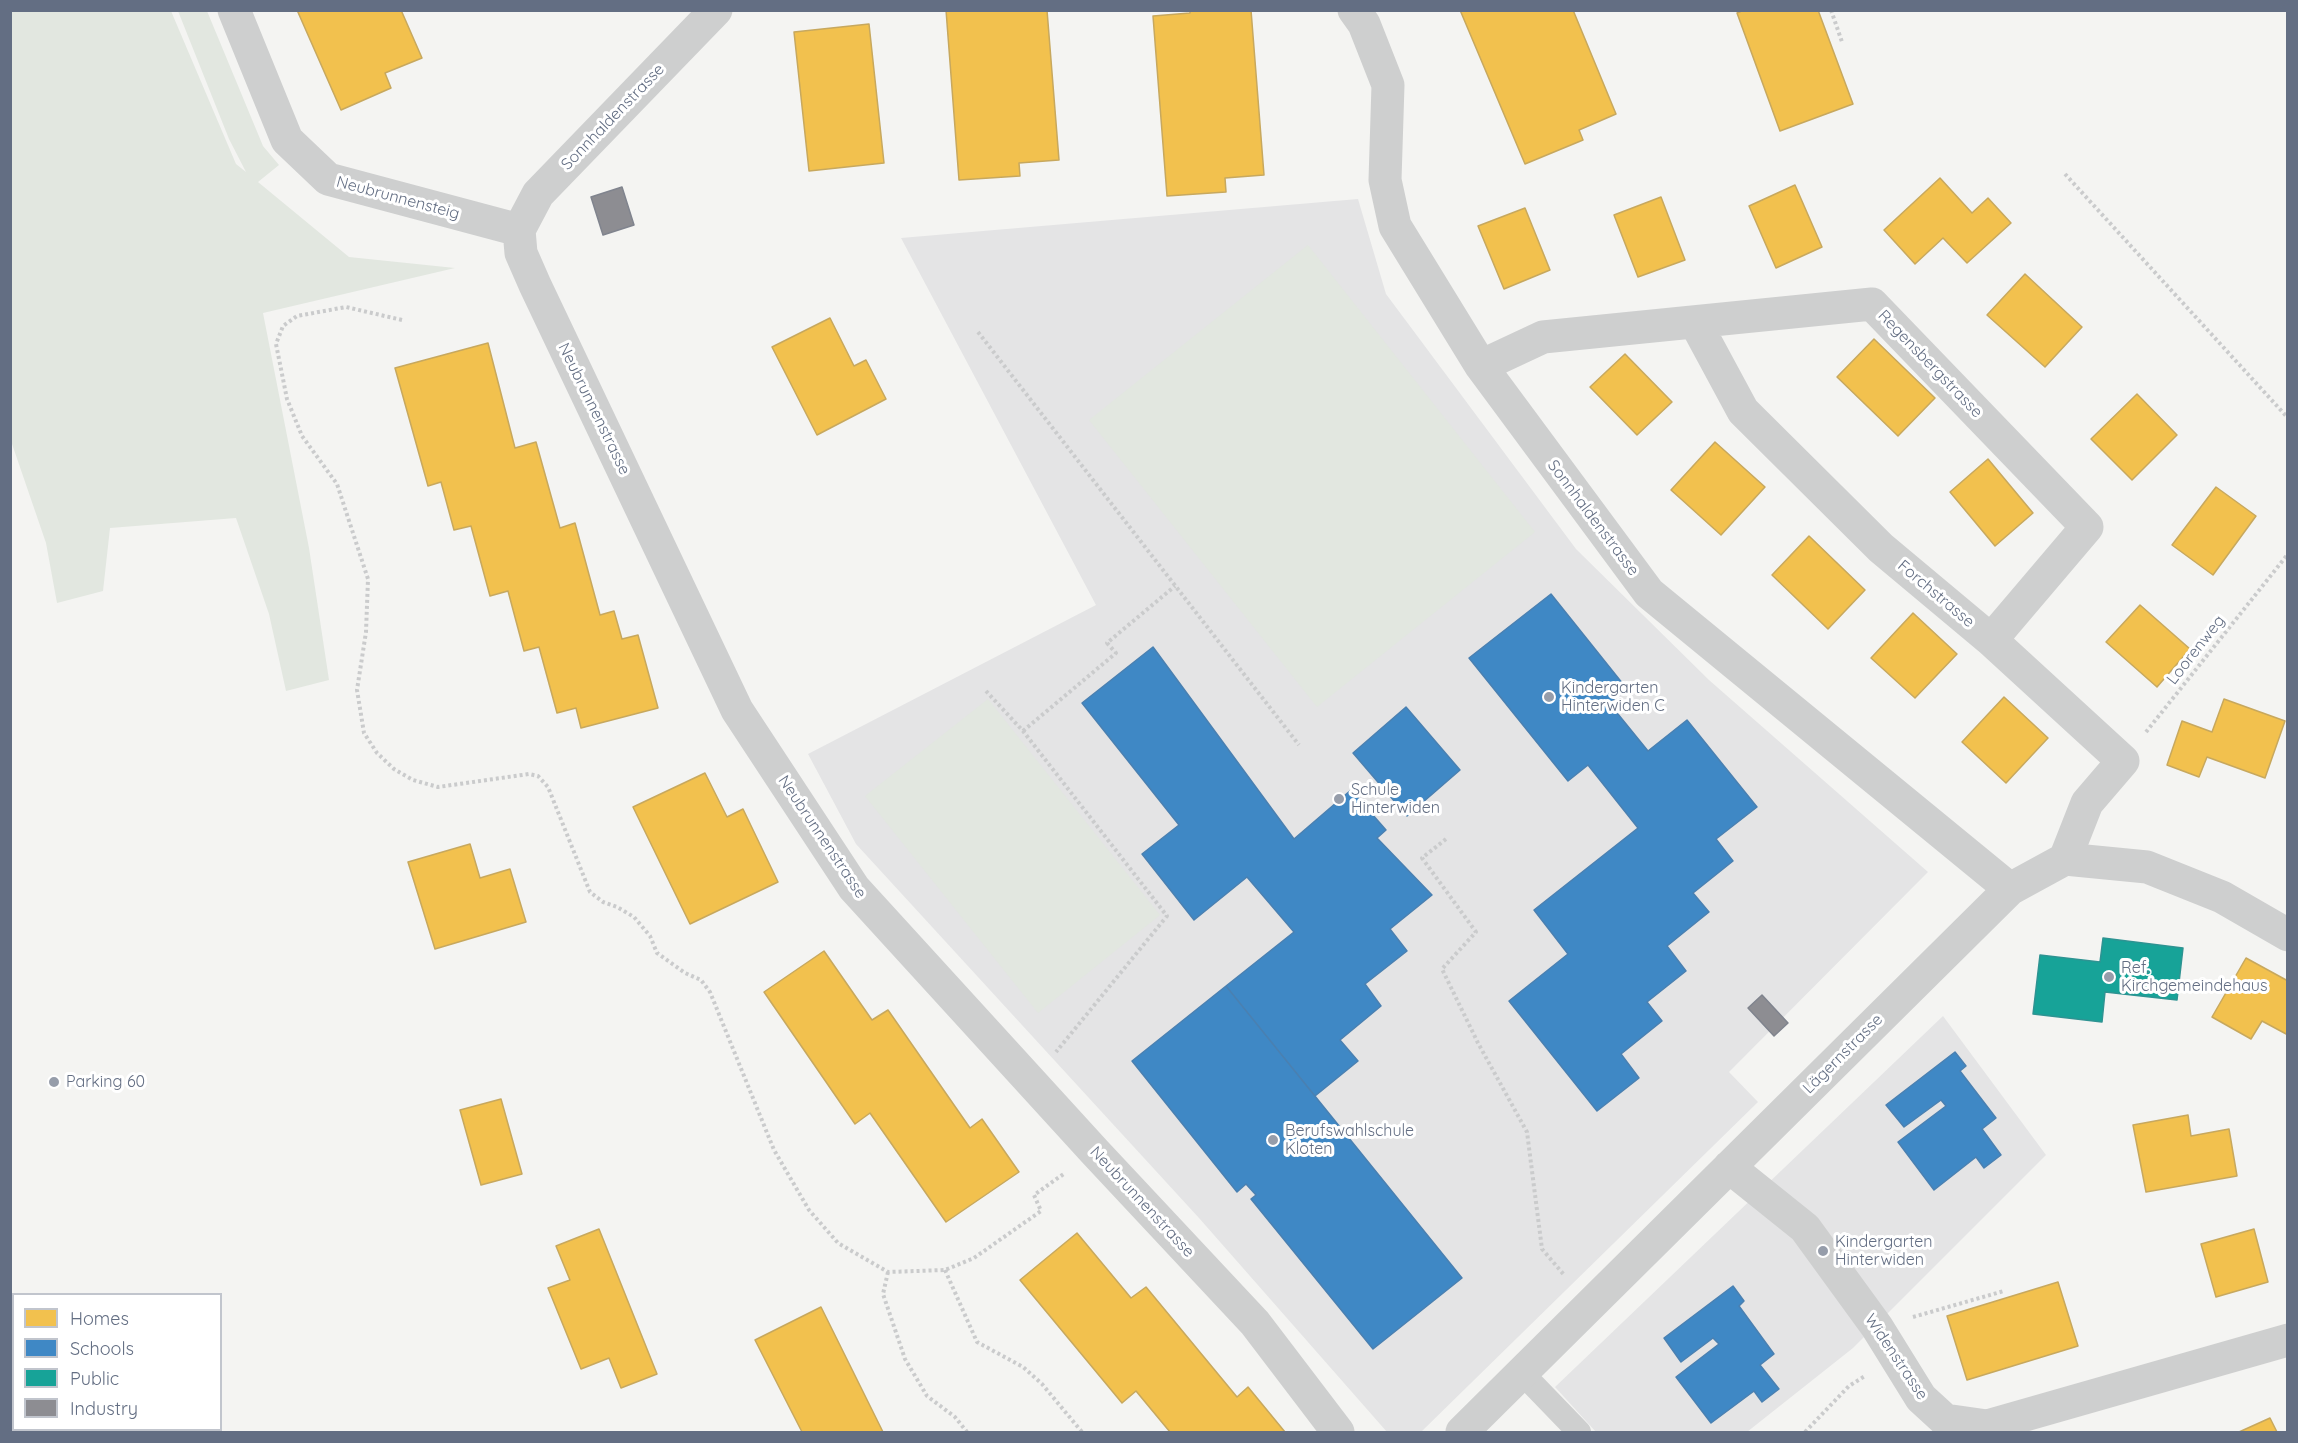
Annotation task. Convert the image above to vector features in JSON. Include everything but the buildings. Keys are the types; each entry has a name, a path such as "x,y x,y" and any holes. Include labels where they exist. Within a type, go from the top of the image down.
{"street":[{"name":"Neubrunnensteig","path":"234,10 287,140 328,179 519,230"},
{"name":"Sonnhaldenstrasse","path":"519,230 538,194 716,10"},
{"name":"Sonnhaldenstrasse","path":"1368,15 1388,85 1385,180 1395,226 1480,366 1649,593 2010,889"},
{"name":"Neubrunnenstrasse","path":"519,230 521,253 534,285 737,710 854,888 1255,1323 1338,1432"},
{"name":"Regensbergstrasse","path":"1480,366 1543,337 1872,304 2087,527 1991,640"},
{"name":"Forchstrasse","path":"1695,322 1743,411 1881,549 1991,640 2123,761"},
{"path":"2123,761 2087,803 2065,859 2147,867 2222,897 2288,935"},
{"name":"Lägernstrasse","path":"1462,1432 2010,889 2065,859"},
{"name":"Widenstrasse","path":"1729,1167 1805,1228 1876,1327 1921,1398 1945,1420 1987,1426 2288,1340"}],"lane":[{"path":"1522,1373 1579,1432"}],"path":[{"path":"1831,10 1842,42"},
{"path":"2066,174 2288,418"},
{"path":"402,320 346,307 297,316 283,326 276,344 287,399 302,436 337,484 368,579 366,632 357,690 364,732 377,753 393,769 414,780 438,787 510,776 529,774 538,776 548,787 590,892 603,903 617,907 634,917 650,936 657,953 685,973 701,980 710,992 774,1150 809,1210 838,1243 888,1272 945,1270 974,1258 1041,1211 1034,1195 1095,1152"},
{"path":"978,332 1299,745"},
{"name":"Loorenweg","path":"2123,761 2288,554"},
{"path":"1023,731 1116,653 1107,643 1175,586"},
{"path":"986,692 1023,731 1167,916 1031,1082"},
{"path":"1446,839 1422,858 1476,932 1442,969 1478,1043 1527,1132 1542,1249 1589,1306"},
{"path":"945,1270 977,1342 1023,1367 1042,1384 1082,1432"},
{"path":"888,1272 883,1294 905,1359 927,1396 955,1417 967,1432"},
{"path":"1876,1327 2004,1291"},
{"path":"1805,1432 1849,1386 1895,1355"}],"shaded area":[{"path":"10,11 171,11 236,164 246,172 229,139 178,11 207,11 263,146 279,165 258,182 349,257 455,268 263,313 309,548 329,680 286,691 269,614 236,518 110,528 103,591 57,603 46,543 11,441"},
{"name":"Schule Hinterwiden","path":"1358,199 1386,294 1576,549 1709,680 1928,872 1729,1072 1758,1102 1421,1432 1387,1432 1199,1218 856,844 808,754 1096,605 901,238"},
{"path":"1308,245 1535,532 1317,707 1089,420"},
{"path":"988,699 1160,915 1038,1013 865,796"},
{"name":"Kindergarten Hinterwiden","path":"1943,1016 2046,1155 1853,1348 1747,1432 1596,1432 1555,1387"}],"place":[{"name":"Kindergarten Hinterwiden C","path":"1549,697"},
{"name":"Schule Hinterwiden","path":"1339,799"},
{"name":"Ref. Kirchgemeindehaus","path":"2109,977"},
{"name":"Parking 60","path":"54,1082"},
{"name":"Berufswahlschule Kloten","path":"1273,1140"},
{"name":"Kindergarten Hinterwiden","path":"1823,1251"}]}
